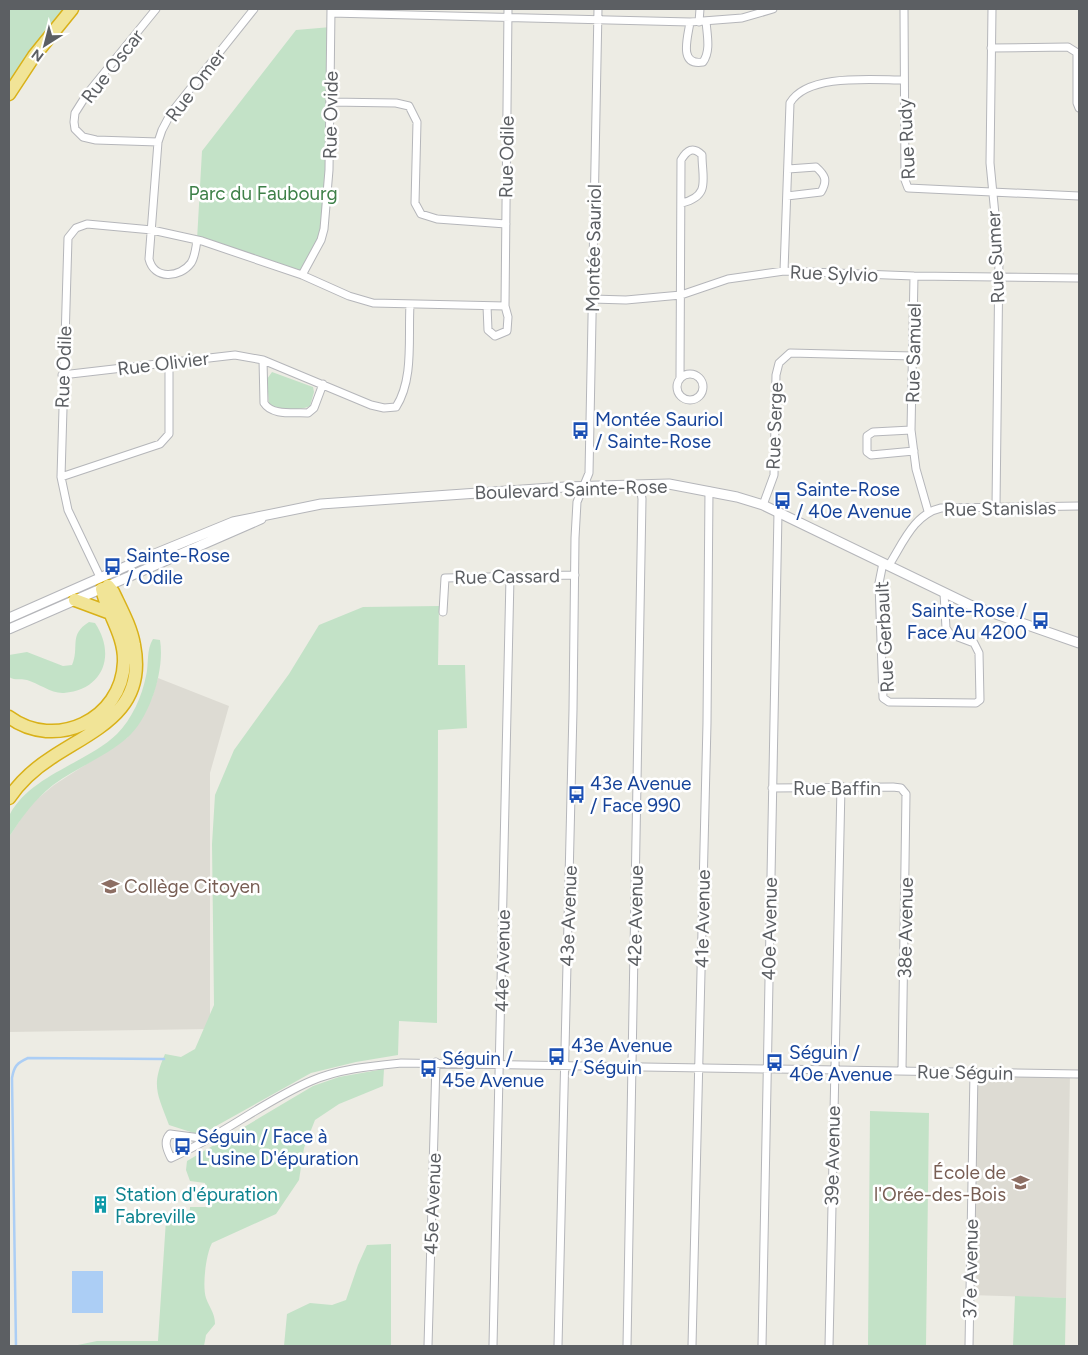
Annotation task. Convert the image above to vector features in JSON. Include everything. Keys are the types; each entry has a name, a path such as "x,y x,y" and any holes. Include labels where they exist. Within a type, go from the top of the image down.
{"highway":[{"path":"9,94 34,56 72,9"},
{"path":"9,717 28,728 60,731 83,725 102,712 118,689 124,663 121,639 110,613 103,584"},
{"path":"9,798 43,764 107,724 118,713 128,696 135,671 134,646 114,592 103,584"},
{"path":"75,600 110,613"}],"street":[{"name":"Rue Oscar","path":"156,9 87,94 75,114 74,122 75,129 82,137 96,140 158,142"},
{"name":"Rue Omer","path":"152,230 158,142 162,130 171,113 254,9"},
{"name":"Rue Odile","path":"487,306 488,330 495,336 507,331 508,317 505,306 508,9"},
{"name":"Montée Sauriol","path":"584,486 589,473 598,9"},
{"path":"690,22 686,46 687,57 690,61 703,62 706,59 708,48 700,9"},
{"path":"331,11 508,18 702,22 742,18 773,9"},
{"name":"Rue Rudy","path":"904,9 905,180 908,188 1079,196"},
{"name":"Rue Sumer","path":"992,9 992,192 999,256 996,506"},
{"name":"Rue Ovide","path":"302,275 321,240 324,229 329,170 331,11"},
{"path":"991,48 1068,47 1078,53 1077,103 1079,108"},
{"path":"784,271 790,103 801,90 839,81 871,79 904,80"},
{"path":"330,102 396,103 409,106 417,122 416,203 421,214 437,219 506,224"},
{"path":"680,378 681,160 686,151 691,149 698,151 702,155 702,191 696,199 682,203"},
{"path":"787,196 821,192 826,184 824,174 816,167 788,169"},
{"name":"Rue Odile","path":"103,584 68,510 62,490 61,477 62,375 68,238 76,228 87,224 152,230 197,240 302,275 348,296 365,301 410,306 505,306"},
{"path":"152,230 148,259 151,268 157,273 167,274 185,269 192,261 197,240"},
{"name":"Rue Sylvio","path":"592,299 626,300 681,295 728,279 784,271 998,278 1079,278"},
{"name":"Rue Samuel","path":"914,276 911,430 916,469 928,511"},
{"name":"Rue Olivier","path":"62,375 235,355 263,360 371,405 384,408 396,407 403,395 407,380 410,306"},
{"name":"Rue Serge","path":"763,505 774,475 774,398 779,363 790,353 912,356"},
{"path":"263,360 264,403 274,411 308,413 314,408 323,384"},
{"path":"61,477 160,444 166,439 169,434 168,362"},
{"name":"Rue Samuel","path":"911,430 873,432 867,436 867,452 871,455 914,451"},
{"name":"Boulevard Sainte-Rose","path":"9,618 103,584 273,514 344,501 584,486 669,484 709,491 763,505 944,594 1005,619 1079,643"},
{"name":"42e Avenue","path":"626,1346 642,499 640,485"},
{"name":"43e Avenue","path":"558,1346 563,1064 573,710 574,575 577,502 584,486"},
{"name":"41e Avenue","path":"692,1346 707,723 709,491"},
{"name":"Rue Stanislas","path":"886,564 916,522 928,511 940,508 996,506 1079,506"},
{"name":"40e Avenue","path":"762,1346 778,512"},
{"name":"Rue Gerbault","path":"886,564 878,583 883,698 889,702 976,703 980,700 979,653 974,643 950,634 946,628 944,594"},
{"name":"Rue Cassard","path":"443,612 444,578 574,575"},
{"name":"44e Avenue","path":"494,1346 510,577"},
{"name":"Boulevard Sainte-Rose","path":"9,629 75,600 103,584"},
{"name":"Rue Baffin","path":"772,788 841,786 902,788"},
{"name":"39e Avenue","path":"829,1346 841,786"},
{"name":"38e Avenue","path":"902,788 907,802 902,1070"},
{"name":"Rue Séguin","path":"208,1139 170,1134 166,1140 166,1146 170,1158 208,1139 311,1081 337,1073 377,1065 436,1062 1079,1074"},
{"name":"45e Avenue","path":"428,1346 436,1062"},
{"name":"37e Avenue","path":"968,1346 974,1072"}],"shaded area":[{"name":"Collège Citoyen","path":"158,678 229,706 210,773 210,1029 9,1032 9,837 30,805 54,785 127,738 152,698"},
{"name":"École de l'Orée-des-Bois","path":"974,1072 1070,1073 1066,1298 970,1295"}],"green space":[{"path":"9,9 67,9 34,48 9,84"},
{"name":"Parc du Faubourg","path":"331,27 324,229 302,275 197,240 202,151 296,30"},
{"path":"272,372 313,387 314,392 310,406 301,409 290,409 269,405 267,379"},
{"path":"439,606 438,665 465,665 467,728 438,730 437,1023 399,1021 398,1055 356,1062 311,1073 200,1135 169,1125 157,1090 158,1074 165,1054 181,1057 195,1049 214,1005 212,844 215,795 234,750 289,674 319,625 363,607"},
{"path":"89,622 95,623 101,635 105,647 105,658 97,678 89,685 78,690 59,693 27,680 9,677 9,655 27,652 63,666 72,665 77,637 83,627"},
{"path":"153,639 160,640 161,652 158,679 149,706 135,729 118,745 46,791 29,809 9,837 9,816 19,801 31,789 105,744 122,728 136,707 142,691 147,671 148,652"},
{"path":"384,1069 383,1086 339,1104 315,1120 304,1148 299,1180 276,1214 212,1243 206,1262 204,1286 215,1324 206,1335 204,1346 73,1346 97,1341 158,1341 166,1220 189,1219 190,1207 207,1207 205,1183 190,1181 186,1170 187,1161 313,1086 339,1077"},
{"path":"870,1111 929,1113 926,1346 868,1346"},
{"path":"391,1244 391,1346 284,1346 287,1314 310,1303 332,1305 346,1300 367,1245"},
{"path":"1015,1296 1066,1298 1065,1346 1013,1346"}],"water":[{"path":"72,1271 103,1271 103,1313 72,1313"}],"waterway":[{"path":"16,1346 12,1078 15,1068 19,1063 28,1058 164,1059"}],"place":[{"name":"Montée Sauriol / Sainte-Rose","path":"581,430"},
{"name":"Sainte-Rose / 40e Avenue","path":"782,500"},
{"name":"Sainte-Rose / Odile","path":"112,566"},
{"name":"Sainte-Rose / Face Au 4200","path":"1041,621"},
{"name":"43e Avenue / Face 990","path":"576,794"},
{"name":"Collège Citoyen","path":"110,886"},
{"name":"43e Avenue / Séguin","path":"557,1056"},
{"name":"Séguin / 40e Avenue","path":"775,1063"},
{"name":"Séguin / 45e Avenue","path":"428,1069"},
{"name":"Séguin / Face à L'usine D'épuration","path":"183,1147"},
{"name":"École de l'Orée-des-Bois","path":"1020,1183"},
{"name":"Station d'épuration Fabreville","path":"101,1205"}]}
